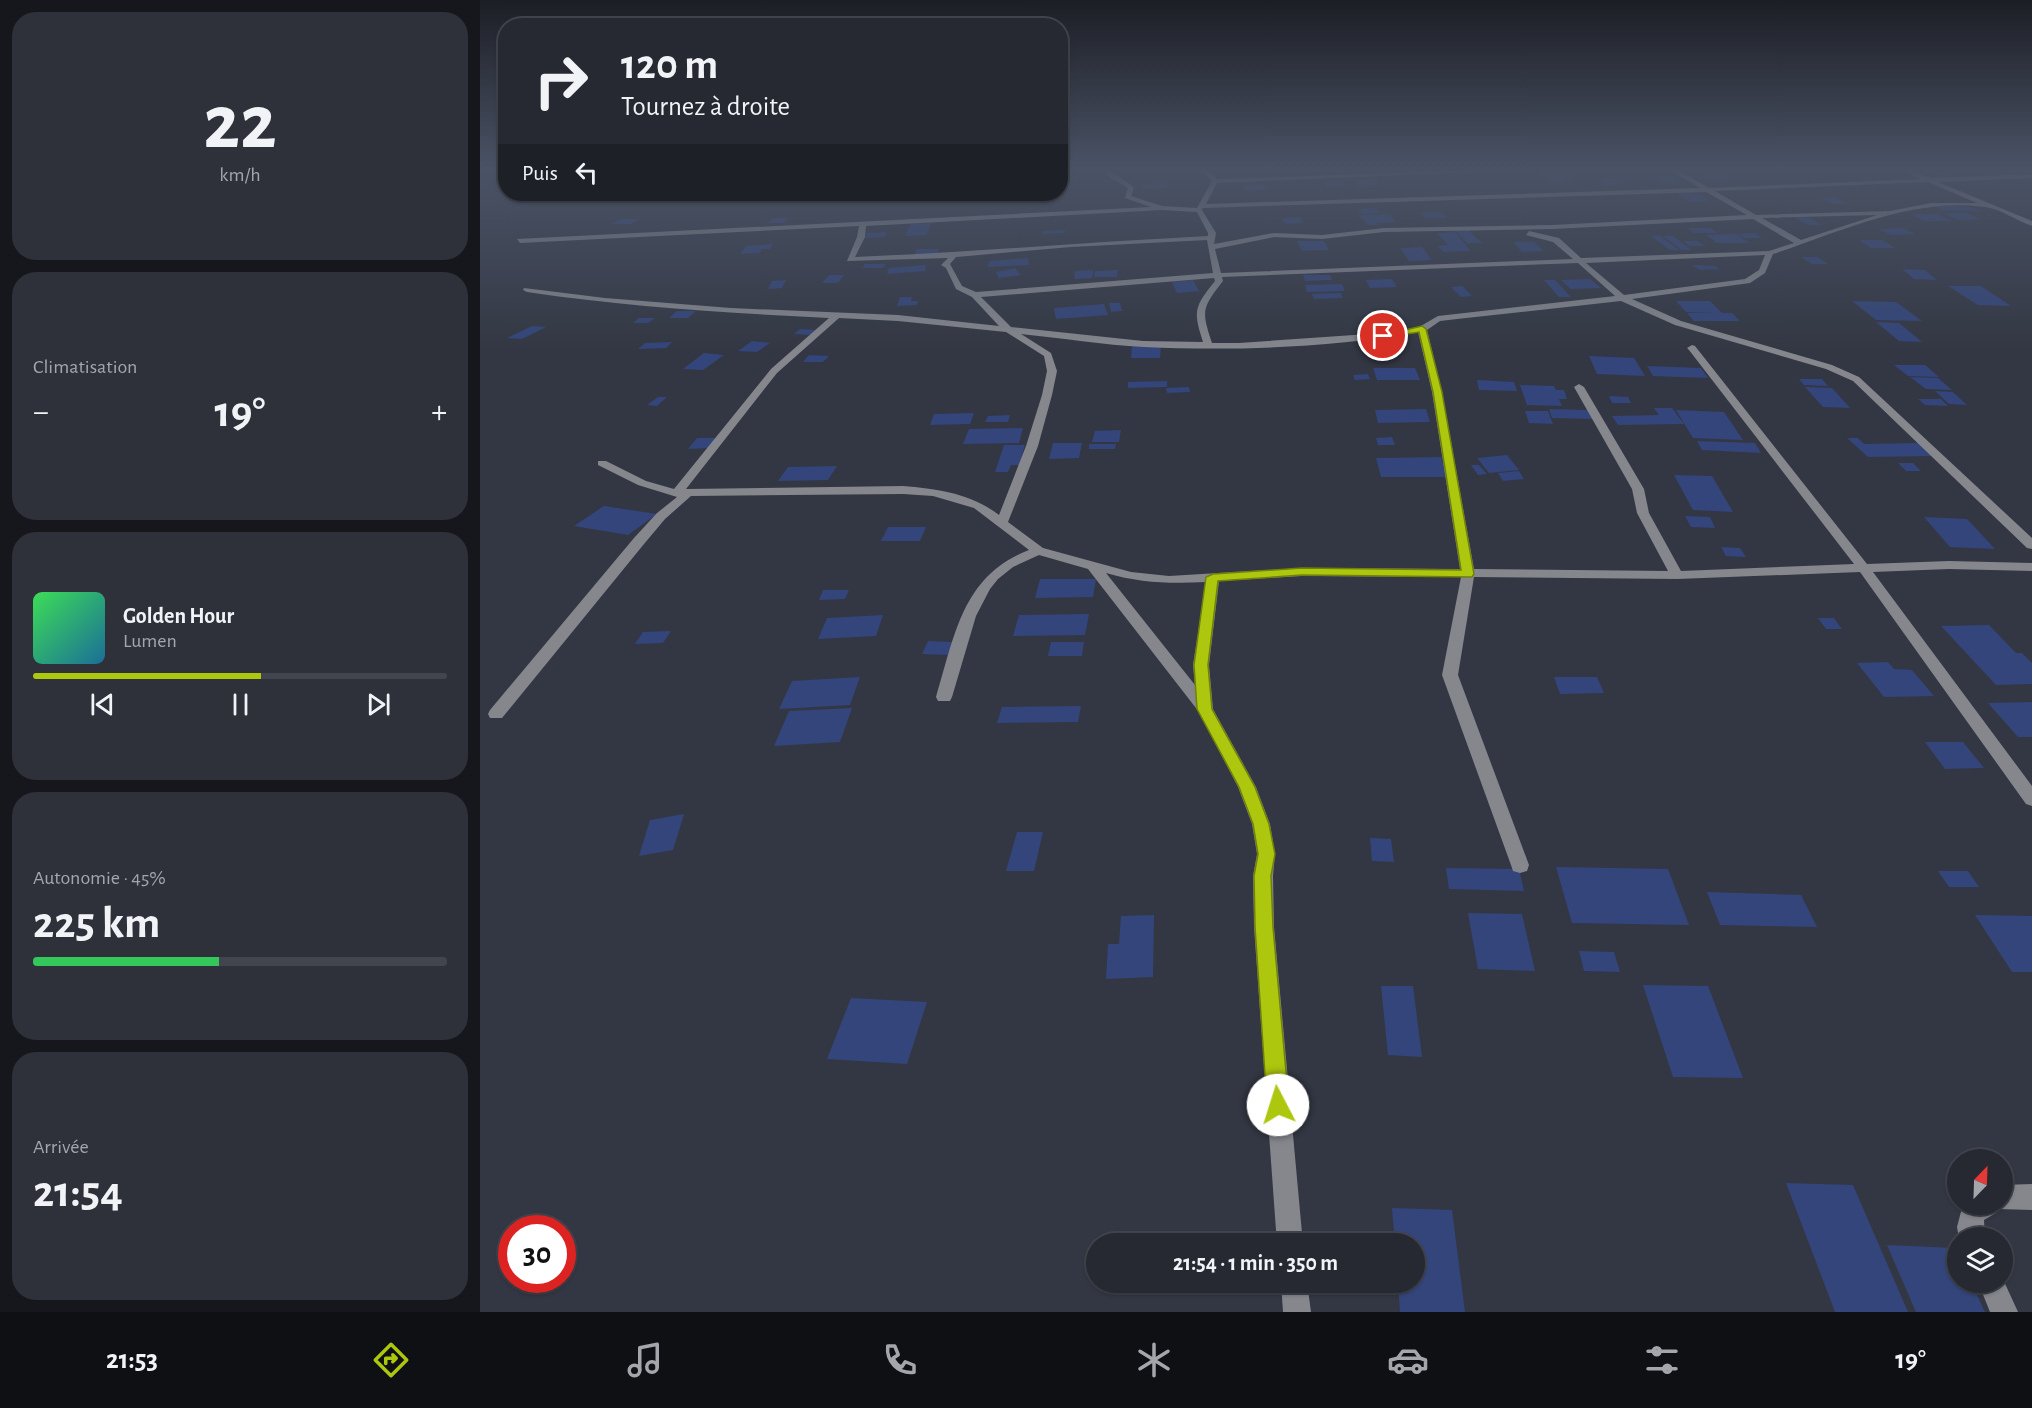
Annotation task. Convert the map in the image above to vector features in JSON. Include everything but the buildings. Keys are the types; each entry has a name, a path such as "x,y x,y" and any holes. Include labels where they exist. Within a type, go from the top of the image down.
{"street":[{"path":"520,241 758,229"},
{"path":"862,229 861,237 850,259 954,255 1071,245 1212,242 1274,235 1322,237 1384,230 1477,229"},
{"path":"1208,345 1199,316 1206,297 1215,287 1220,275 1210,229"},
{"path":"1505,229 1556,240 1577,261 1622,298 1678,323 1829,367 1856,379 2032,544"},
{"path":"1776,229 1800,243"},
{"path":"975,295 1220,275 1770,253 1841,229"},
{"path":"527,290 654,305 837,315 1006,328 1113,342 1239,346 1352,338 1422,329 1438,319 1457,316 1622,298 1747,280 1762,271 1770,253"},
{"path":"954,255 945,265 949,266 959,287 975,295 1006,328 1048,355 1052,371 1032,446 1002,522"},
{"path":"496,714 661,516 682,494 774,371 837,315"},
{"path":"1422,329 1437,392 1468,574 1450,675 1520,865"},
{"path":"1692,348 1864,569 2032,799"},
{"path":"1579,387 1638,489 1643,513 1677,575"},
{"path":"602,463 642,483 682,494 903,490 956,496 978,505 1038,551 1131,576 1169,580 1302,572 1677,575 1948,565 2032,567"},
{"path":"944,697 962,636 978,599 992,577 1012,561 1038,551"},
{"path":"1094,567 1205,709 1247,787 1261,824 1266,854 1263,876 1264,927 1289,1233"},
{"path":"1205,709 1201,665 1213,577"},
{"path":"2013,1198 2032,1197"},
{"path":"1295,1293 1297,1312"},
{"path":"1996,1293 2004,1312"}],"route":[{"path":"1278,1105 1264,927 1263,876 1266,854 1261,824 1247,787 1205,709 1201,665 1207,618 1213,577 1302,572 1468,574 1437,392 1422,329 1383,336"}]}
